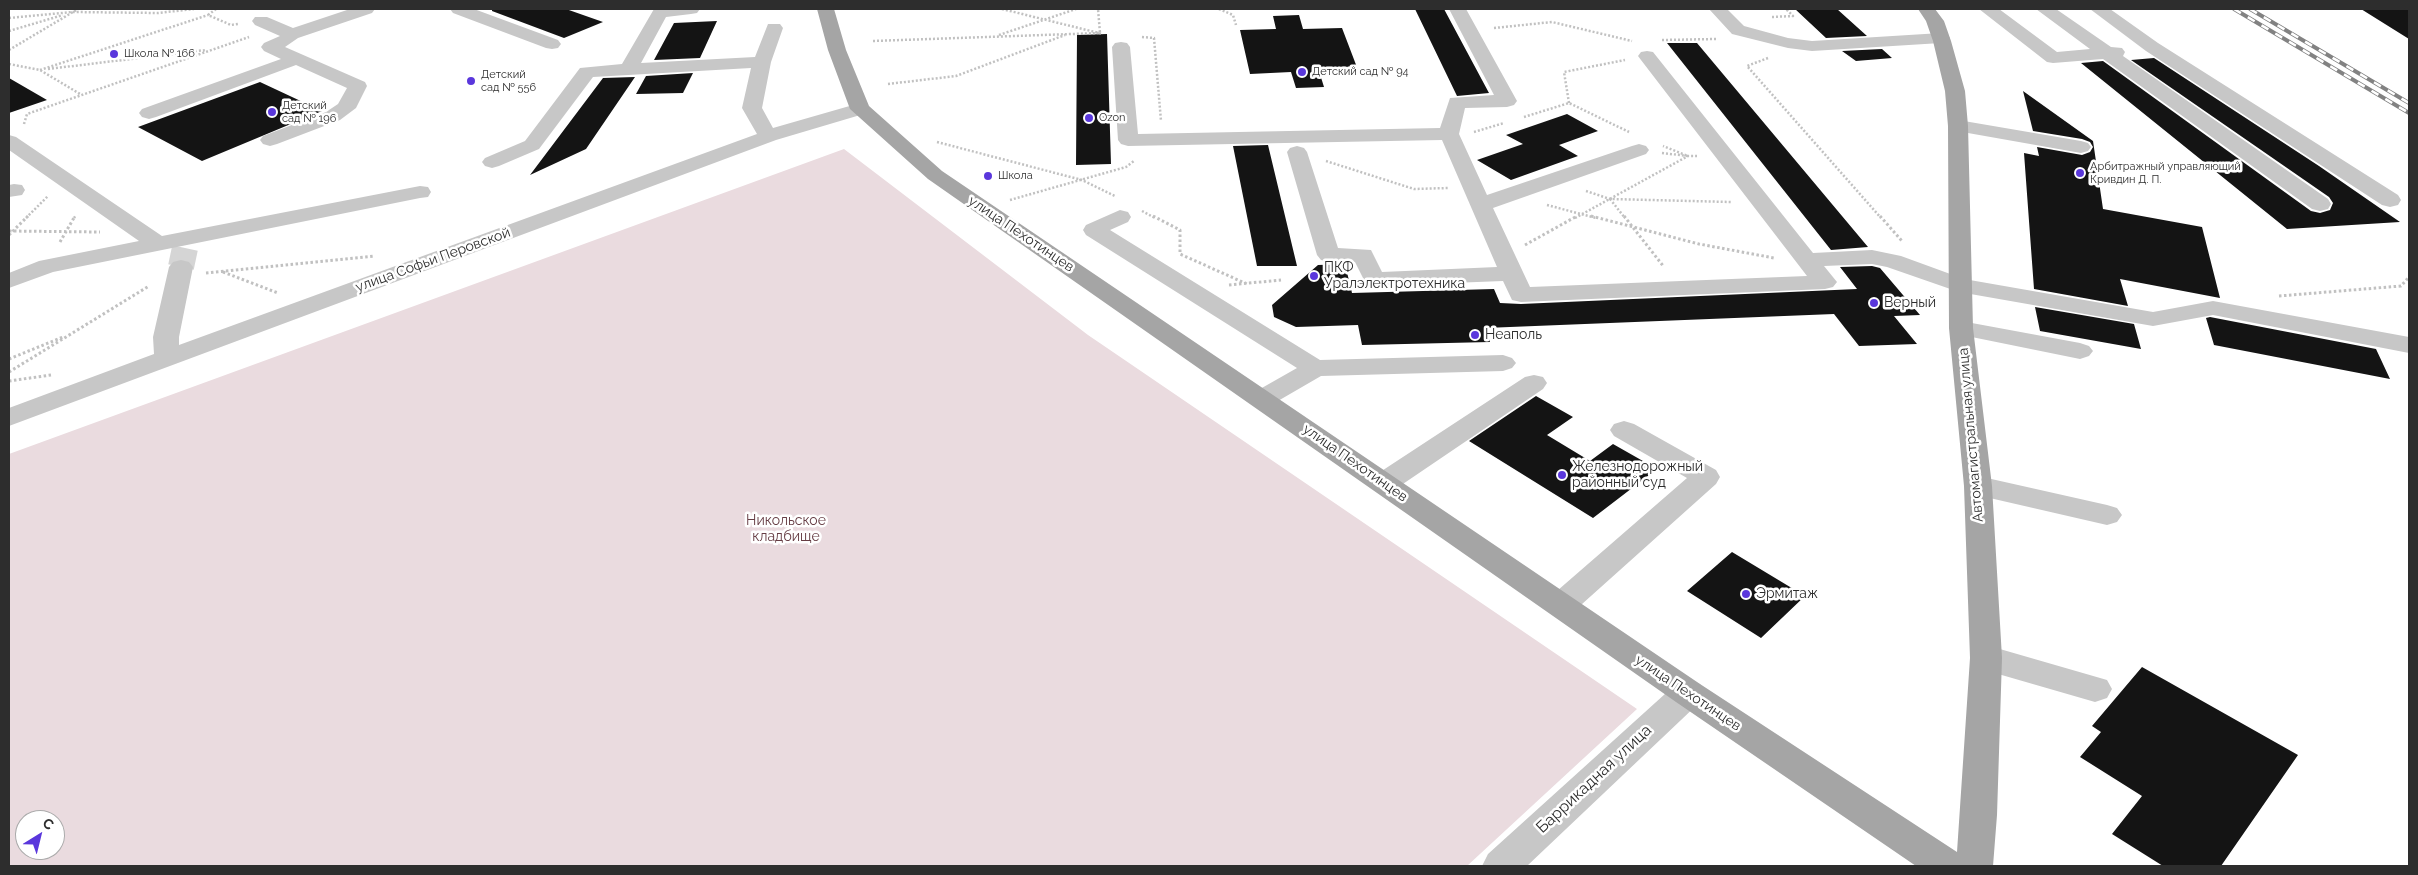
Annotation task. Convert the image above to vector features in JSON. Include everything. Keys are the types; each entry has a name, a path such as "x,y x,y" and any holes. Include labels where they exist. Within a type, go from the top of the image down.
{"main road":[{"name":"улица Пехотинцев","path":"825,9 837,50 860,109 935,175 1688,693 1946,866"},
{"name":"Автомагистральная улица","path":"1927,9 1935,21 1941,38 1955,91 1958,126 1961,328 1978,486 1986,658 1979,815 1974,866"}],"street":[{"path":"270,140 333,116 346,108 358,86 270,47 286,40 277,27 366,9"},
{"path":"459,9 552,44"},
{"path":"628,70 660,12 691,9"},
{"path":"1458,9 1507,101 1457,102 1449,134 1521,295 1824,282 1725,156 1650,48"},
{"path":"1718,9 1738,30 1796,44 1812,46 1941,38"},
{"path":"1988,9 2053,58 2152,47"},
{"path":"2045,9 2320,204"},
{"path":"2099,9 2152,47 2390,200"},
{"path":"769,136 760,125 752,108 762,62 774,28"},
{"path":"1121,48 1128,140 1449,134"},
{"path":"149,113 297,59"},
{"path":"492,162 532,145 587,72 762,62"},
{"name":"улица Софьи Перовской","path":"9,418 769,136 860,109"},
{"path":"1958,126 2081,147"},
{"path":"13,144 149,238 185,251 420,192"},
{"path":"1477,197 1510,195 1639,150"},
{"path":"1297,152 1329,256 1363,255 1374,279 1509,268"},
{"path":"1120,218 1094,230 1315,368"},
{"path":"9,281 47,266 149,238"},
{"path":"167,358 166,337 185,251"},
{"path":"1809,262 1872,257 1893,261 1959,286 2153,319 2212,308 2409,345"},
{"path":"1961,328 2080,351"},
{"path":"1262,399 1315,368 1504,363"},
{"path":"1384,483 1534,383"},
{"path":"1561,605 1706,477 1624,430"},
{"path":"1978,486 2107,515"},
{"path":"1986,658 2095,689"},
{"name":"Баррикадная улица","path":"1501,866 1688,693"}],"path":[{"path":"9,50 76,9"},
{"path":"9,18 72,12 121,11 158,13 194,9"},
{"path":"40,70 208,15 216,9"},
{"path":"995,36 1076,9"},
{"path":"873,41 1100,33 1098,9"},
{"path":"1219,9 1233,15 1236,25"},
{"path":"9,31 72,12"},
{"path":"208,15 231,25 277,27"},
{"path":"1469,30 1552,22 1633,41 1650,48"},
{"path":"13,144 27,114 277,27"},
{"path":"888,84 956,76 1068,34"},
{"path":"1569,103 1564,72 1650,48 1722,39"},
{"path":"9,64 40,70 214,49"},
{"path":"1771,57 1747,66 1914,254 1893,261"},
{"path":"40,70 80,94"},
{"path":"1297,152 1414,189 1477,197"},
{"path":"1509,268 1526,244 1688,156 1725,156"},
{"path":"9,235 65,179"},
{"path":"1550,181 1610,199 1762,202"},
{"path":"1510,195 1699,244 1809,262"},
{"path":"1610,199 1681,288"},
{"path":"11,231 149,238"},
{"path":"221,272 284,295"},
{"path":"2270,297 2401,286 2409,278"},
{"path":"9,359 73,333"},
{"path":"9,381 60,374"}],"green space":[{"name":"Никольское кладбище","path":"844,149 1088,335 1637,709 1467,866 9,866 9,454"}],"building":[{"path":"492,9 566,9 603,22 564,38 492,11"},
{"path":"1415,9 1444,9 1489,93 1457,96"},
{"path":"1795,9 1837,9 1867,36 1826,38"},
{"path":"2361,9 2409,9 2409,39"},
{"path":"1299,15 1303,29 1342,28 1358,70 1319,71 1324,87 1296,88 1291,72 1250,74 1240,30 1276,29 1273,16"},
{"path":"717,21 700,58 654,60 674,23"},
{"path":"1107,34 1111,164 1076,165 1077,35"},
{"path":"1667,43 1697,43 1868,247 1831,250"},
{"path":"1882,49 1892,58 1856,61 1842,51"},
{"path":"2154,58 2319,166 2400,222 2287,229 2081,63 2103,61 2311,211 2320,213 2330,210 2333,203 2329,197 2131,60"},
{"path":"693,73 683,93 636,94 646,76"},
{"path":"635,77 586,149 530,175 603,78"},
{"path":"9,78 47,100 9,113"},
{"path":"260,82 322,111 202,161 138,127"},
{"path":"2023,91 2093,141 2103,209 2202,227 2220,298 2120,279 2128,306 2034,289 2024,153 2039,156 2037,147 2082,155 2090,152 2093,147 2090,142 2082,139 2033,131"},
{"path":"1567,114 1598,131 1559,145 1578,156 1511,180 1477,160 1523,144 1506,135"},
{"path":"1268,145 1297,266 1257,266 1233,146"},
{"path":"1345,264 1352,293 1494,289 1500,303 1521,304 1857,289 1840,267 1872,266 1880,268 1920,315 1894,316 1917,344 1859,346 1834,314 1485,328 1490,342 1362,345 1358,325 1296,327 1274,317 1272,305 1318,265"},
{"path":"2035,307 2134,324 2141,349 2040,331"},
{"path":"2210,317 2376,349 2390,379 2214,345 2206,318"},
{"path":"1536,396 1573,417 1547,435 1590,461 1613,444 1657,469 1593,518 1469,441"},
{"name":"Эрмитаж","path":"1732,552 1805,596 1761,638 1687,591"},
{"path":"2142,667 2298,755 2221,866 2163,866 2112,834 2142,796 2080,757 2101,732 2092,726"}],"tunnel":[{"path":"181,267 185,248"}],"railway":[{"path":"2234,9 2409,113"},
{"path":"2250,9 2409,103"}],"place":[{"name":"Школа № 166","path":"114,54"},
{"name":"Детский сад № 94","path":"1302,72"},
{"name":"Детский сад № 556","path":"471,81"},
{"name":"Детский сад № 196","path":"272,112"},
{"name":"Ozon","path":"1089,118"},
{"name":"Арбитражный управляющий Кривдин Д. П.","path":"2080,173"},
{"name":"Школа","path":"988,176"},
{"name":"ПКФ Уралэлектротехника","path":"1314,276"},
{"name":"Верный","path":"1874,303"},
{"name":"Неаполь","path":"1475,335"},
{"name":"Железнодорожный районный суд","path":"1562,475"},
{"name":"Эрмитаж","path":"1746,594"}]}
